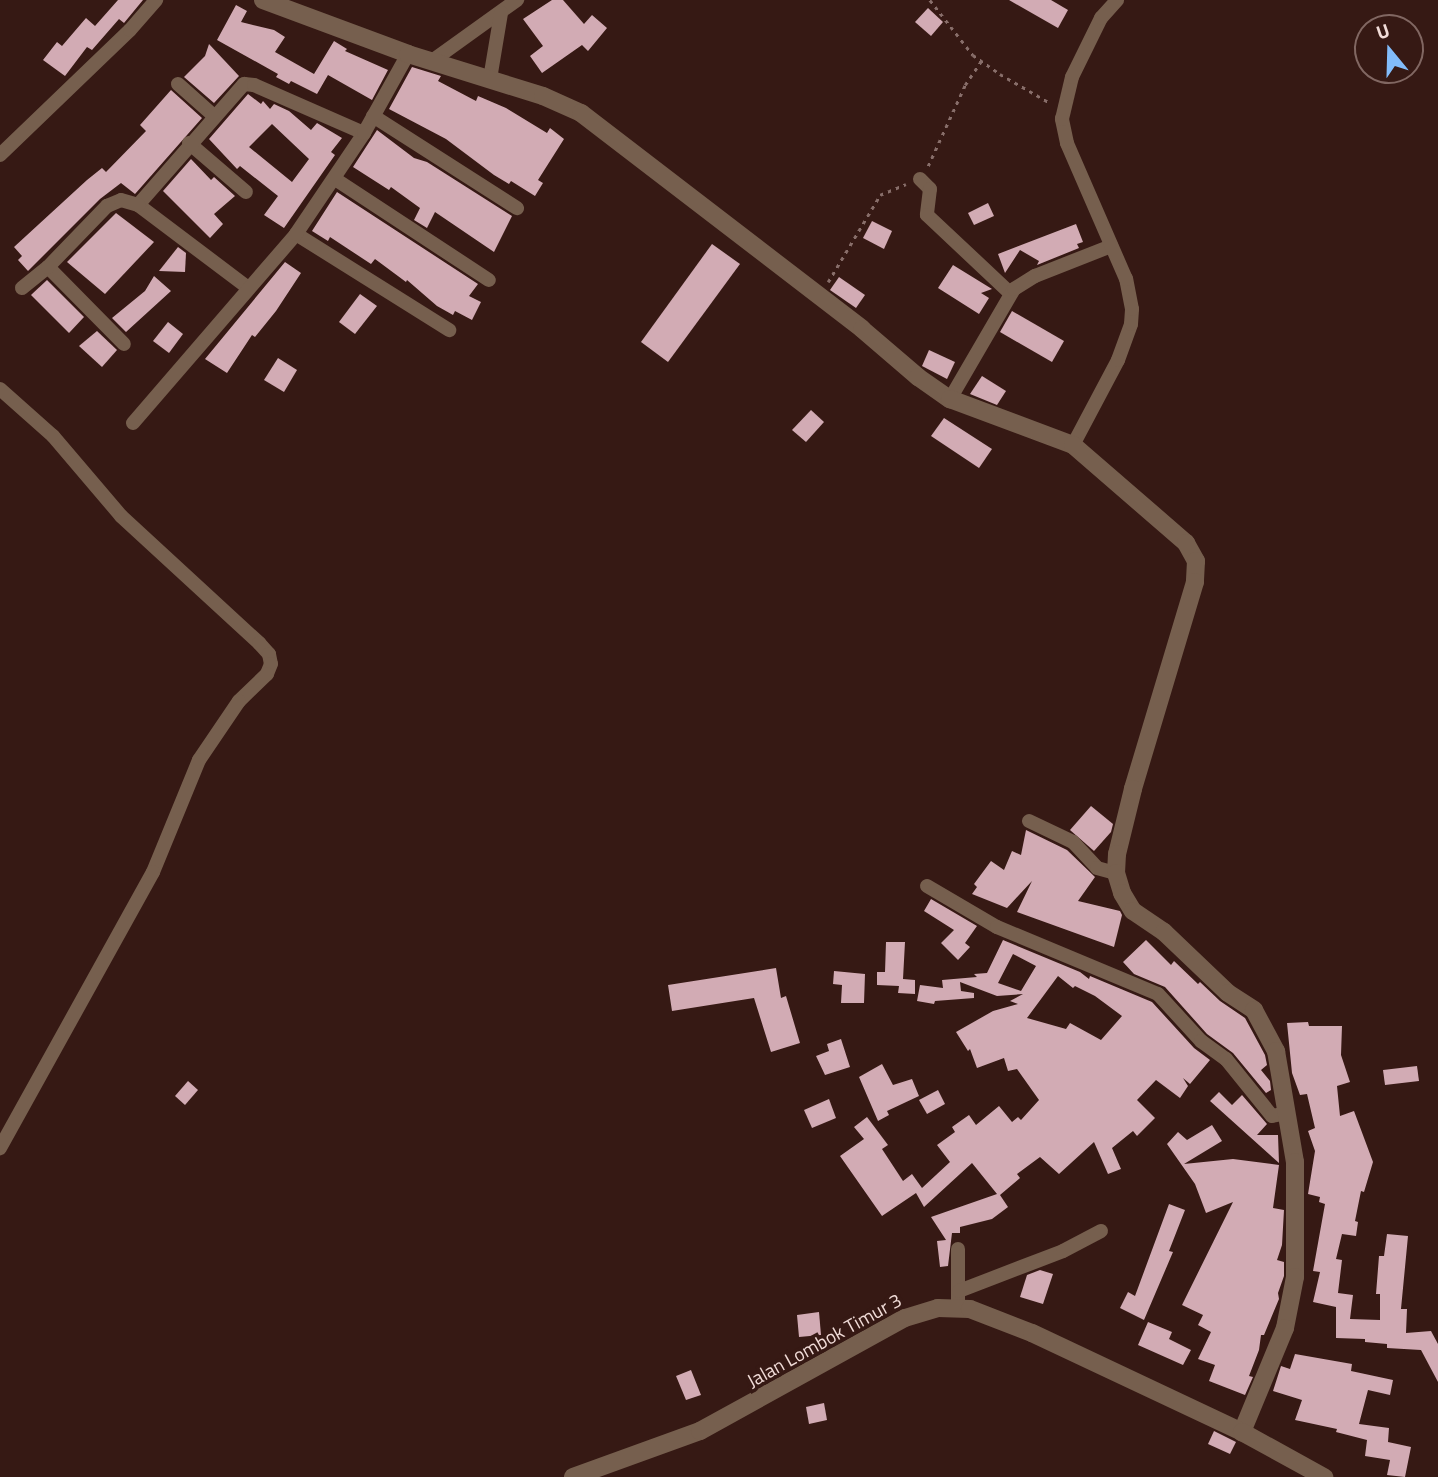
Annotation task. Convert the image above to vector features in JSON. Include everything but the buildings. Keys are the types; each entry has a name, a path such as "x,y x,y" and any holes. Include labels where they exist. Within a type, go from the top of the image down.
{"street":[{"path":"0,155 121,38 156,0"},
{"path":"263,0 408,54 543,96 581,113 918,377 950,399 1073,445 1186,543 1197,569 1133,789 1117,854 1116,873 1122,893 1133,911 1164,932 1228,993 1254,1010 1263,1022 1276,1051 1288,1113 1295,1181 1292,1296 1280,1344 1242,1432"},
{"path":"432,61 517,0"},
{"path":"1073,445 1118,360 1131,324 1130,294 1067,142 1062,119 1072,77 1101,18 1117,0"},
{"path":"490,79 501,13"},
{"path":"133,423 296,233 364,133 408,54"},
{"path":"138,205 240,86 249,83 364,133"},
{"path":"178,84 214,116"},
{"path":"373,116 517,208"},
{"path":"189,143 246,192"},
{"path":"335,179 489,280"},
{"path":"920,179 930,189 927,215 1010,293"},
{"path":"22,288 48,267 111,203 127,200 138,205 247,287"},
{"path":"296,233 449,330"},
{"path":"950,399 1010,293 1035,276 1111,246"},
{"path":"48,267 124,344"},
{"path":"0,389 53,436 121,516 259,643 269,654 271,664 267,674 239,702 199,760 153,872 0,1148"},
{"path":"1029,821 1073,842 1097,868 1116,873"},
{"path":"927,886 997,927 1158,994 1201,1041 1226,1059 1272,1116 1288,1113"},
{"path":"958,1249 958,1299 1101,1231"},
{"name":"Jalan Lombok Timur 3","path":"573,1477 700,1431 905,1318 958,1299 1242,1432 1324,1477"}],"path":[{"path":"930,0 981,61 1042,100 1064,107"},
{"path":"818,296 880,195 920,179 965,85 981,61"}]}
